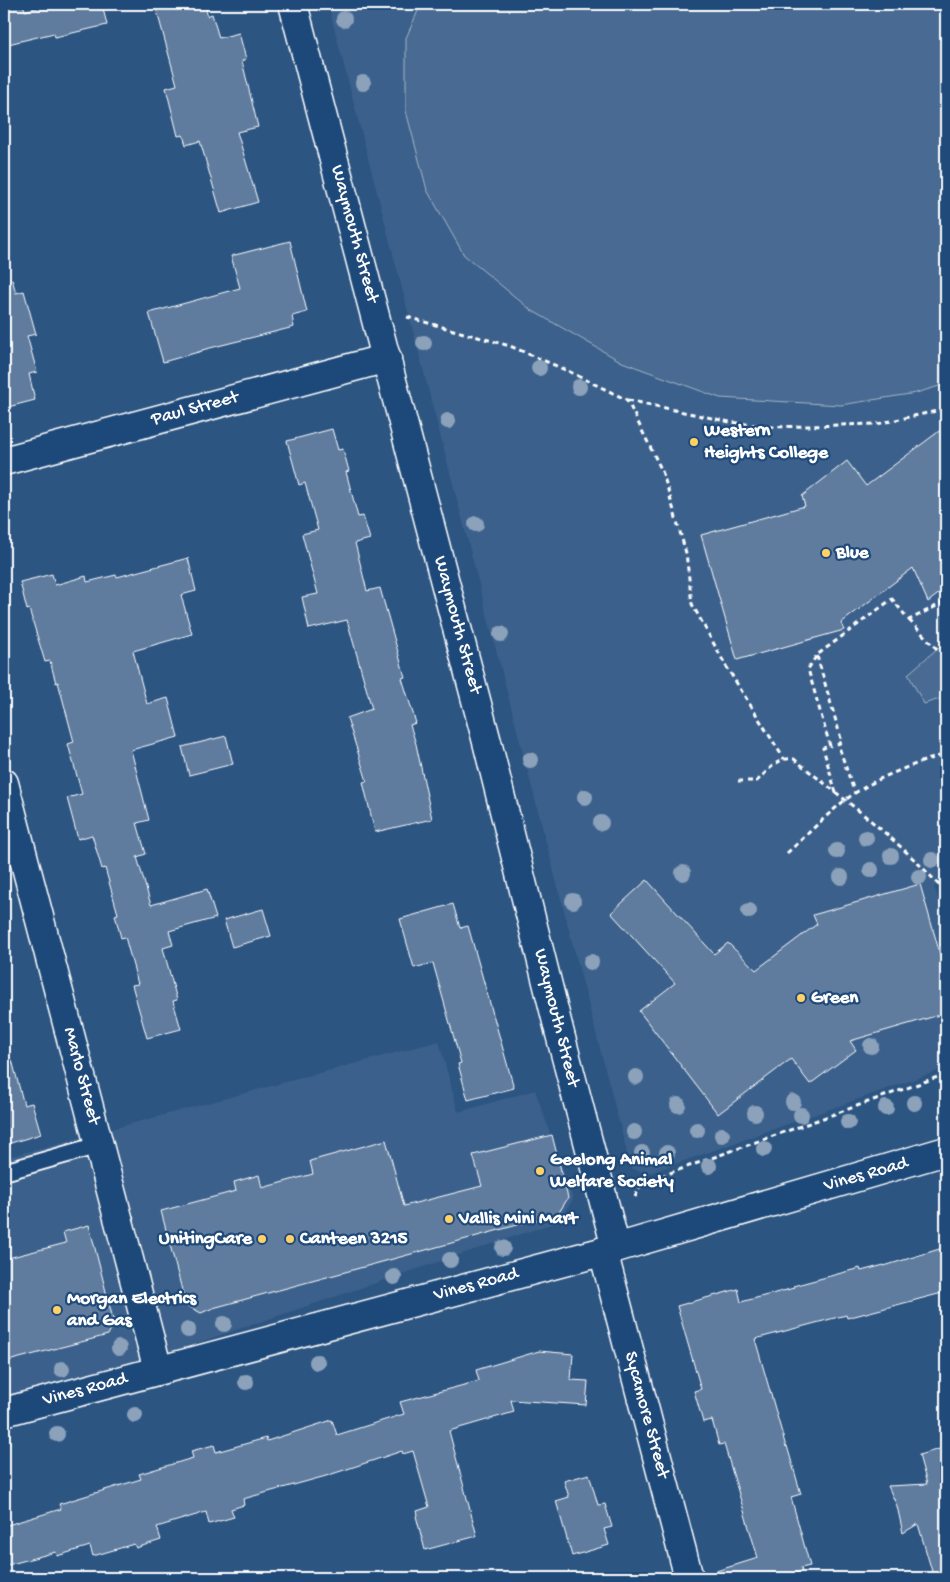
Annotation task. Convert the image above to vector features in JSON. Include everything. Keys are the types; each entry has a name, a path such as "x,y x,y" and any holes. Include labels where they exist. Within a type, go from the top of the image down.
{"street":[{"name":"Waymouth Street","path":"293,4 487,742 560,1034 609,1250"},
{"name":"Paul Street","path":"4,461 387,358"},
{"name":"Marlo Street","path":"4,783 158,1370"},
{"name":"Vines Road","path":"4,1412 609,1250 946,1151"},
{"name":"Sycamore Street","path":"609,1250 689,1578"}],"lane":[{"path":"4,1172 99,1145"}],"path":[{"path":"407,316 510,346 568,371 627,400 730,422 771,427 877,424 946,409"},
{"path":"627,400 662,472 686,553 692,604 726,666 784,759"},
{"path":"830,746 808,669 816,655 892,599 937,649"},
{"path":"910,620 946,601"},
{"path":"816,655 842,742 823,748 836,793"},
{"path":"838,744 855,794"},
{"path":"787,853 845,800 892,774 946,754"},
{"path":"738,781 757,781 775,764 784,759 794,759 894,839 928,872 946,893"},
{"path":"635,1198 642,1183 946,1074"}],"shaded area":[{"name":"Western Heights College","path":"328,4 946,4 946,880 934,887 946,918 946,1068 647,1174 631,1168"},
{"path":"421,4 946,4 946,384 916,393 841,405 720,398 622,362 531,310 464,255 427,190 406,111 406,38"},
{"path":"946,641 946,697 924,704 908,674"},
{"path":"439,1041 458,1112 535,1090 573,1199 560,1221 4,1408 4,1158"}],"building":[{"path":"4,4 23,4 25,11 50,4 102,4 107,25 55,37 54,33 4,45"},
{"path":"155,4 206,4 207,16 212,14 219,38 239,33 246,59 242,61 258,127 237,132 258,202 221,213 200,141 186,145 183,135 178,136 166,88 177,85"},
{"path":"290,241 307,312 292,316 294,327 202,350 163,362 149,313 240,288 231,256"},
{"path":"12,279 16,293 24,291 36,334 27,336 37,372 29,374 35,400 4,408 4,280"},
{"name":"Blue","path":"946,426 946,588 928,602 913,568 841,623 844,630 737,660 701,535 805,506 802,496 847,461 866,486"},
{"path":"332,429 338,450 343,449 349,471 346,472 358,517 363,516 370,539 355,543 367,591 380,588 405,677 402,678 416,723 410,725 416,744 432,819 375,832 363,782 367,781 347,718 372,709 347,620 309,629 302,597 318,594 302,534 318,530 305,483 299,485 287,441"},
{"path":"188,558 196,591 181,595 192,634 133,651 147,704 168,698 178,737 131,750 149,820 137,823 146,854 137,857 151,905 207,889 216,918 169,931 173,945 163,948 177,1000 173,1001 181,1029 147,1038 132,985 138,984 125,937 121,938 115,915 118,914 105,868 102,869 92,835 78,839 67,798 82,794 68,744 74,742 58,682 56,683 50,661 45,662 29,609 27,610 20,582 52,574 55,585 86,576 87,582 116,575 117,577"},
{"path":"226,736 233,764 189,775 182,747"},
{"name":"Green","path":"647,880 714,954 728,943 756,970 817,924 813,915 920,884 946,975 946,1013 850,1041 856,1050 810,1084 791,1059 718,1114 639,1011 675,983 611,913"},
{"path":"453,904 460,928 468,926 514,1088 468,1100 458,1064 461,1063 433,963 414,968 400,919"},
{"path":"263,909 271,936 232,947 224,920"},
{"path":"12,1060 24,1105 32,1103 41,1134 4,1145 4,1061"},
{"path":"552,1135 568,1198 558,1214 213,1308 201,1313 186,1305 161,1211 236,1191 234,1182 259,1175 262,1188 313,1174 310,1161 386,1140 404,1206 482,1186 473,1155"},
{"path":"89,1225 114,1323 108,1335 4,1362 4,1259 66,1243 63,1232"},
{"path":"946,1247 946,1292 847,1318 846,1315 755,1339 801,1494 791,1497 810,1566 801,1568 802,1571 778,1578 714,1578 713,1572 758,1558 724,1444 719,1445 712,1420 703,1422 694,1391 701,1389 677,1306 738,1289 741,1302 860,1268 861,1271 884,1266"},
{"path":"539,1351 573,1354 571,1380 588,1381 586,1405 511,1400 514,1412 449,1431 477,1536 425,1550 416,1516 418,1515 417,1511 429,1507 413,1451 403,1454 402,1451 326,1476 243,1499 244,1505 231,1509 234,1517 209,1524 206,1512 157,1527 161,1540 136,1548 134,1544 93,1556 90,1546 57,1556 56,1552 4,1566 4,1526 61,1509 59,1504 141,1479 139,1474 193,1458 191,1451 214,1445 216,1452 266,1438 267,1441 332,1420 337,1435 404,1414 400,1402 479,1381 476,1370"},
{"path":"946,1447 946,1578 934,1578 918,1524 903,1533 897,1506 888,1486 927,1484 919,1455"},
{"path":"589,1474 598,1505 605,1504 612,1527 604,1529 609,1545 572,1556 556,1501 569,1497 564,1481"}],"place":[{"name":"Western Heights College","path":"694,442"},
{"name":"Blue","path":"826,553"},
{"name":"Green","path":"801,998"},
{"name":"Geelong Animal Welfare Society","path":"540,1171"},
{"name":"Vallis Mini Mart","path":"449,1219"},
{"name":"UnitingCare","path":"262,1239"},
{"name":"Canteen 3215","path":"290,1239"},
{"name":"Morgan Electrics and Gas","path":"57,1310"}]}
